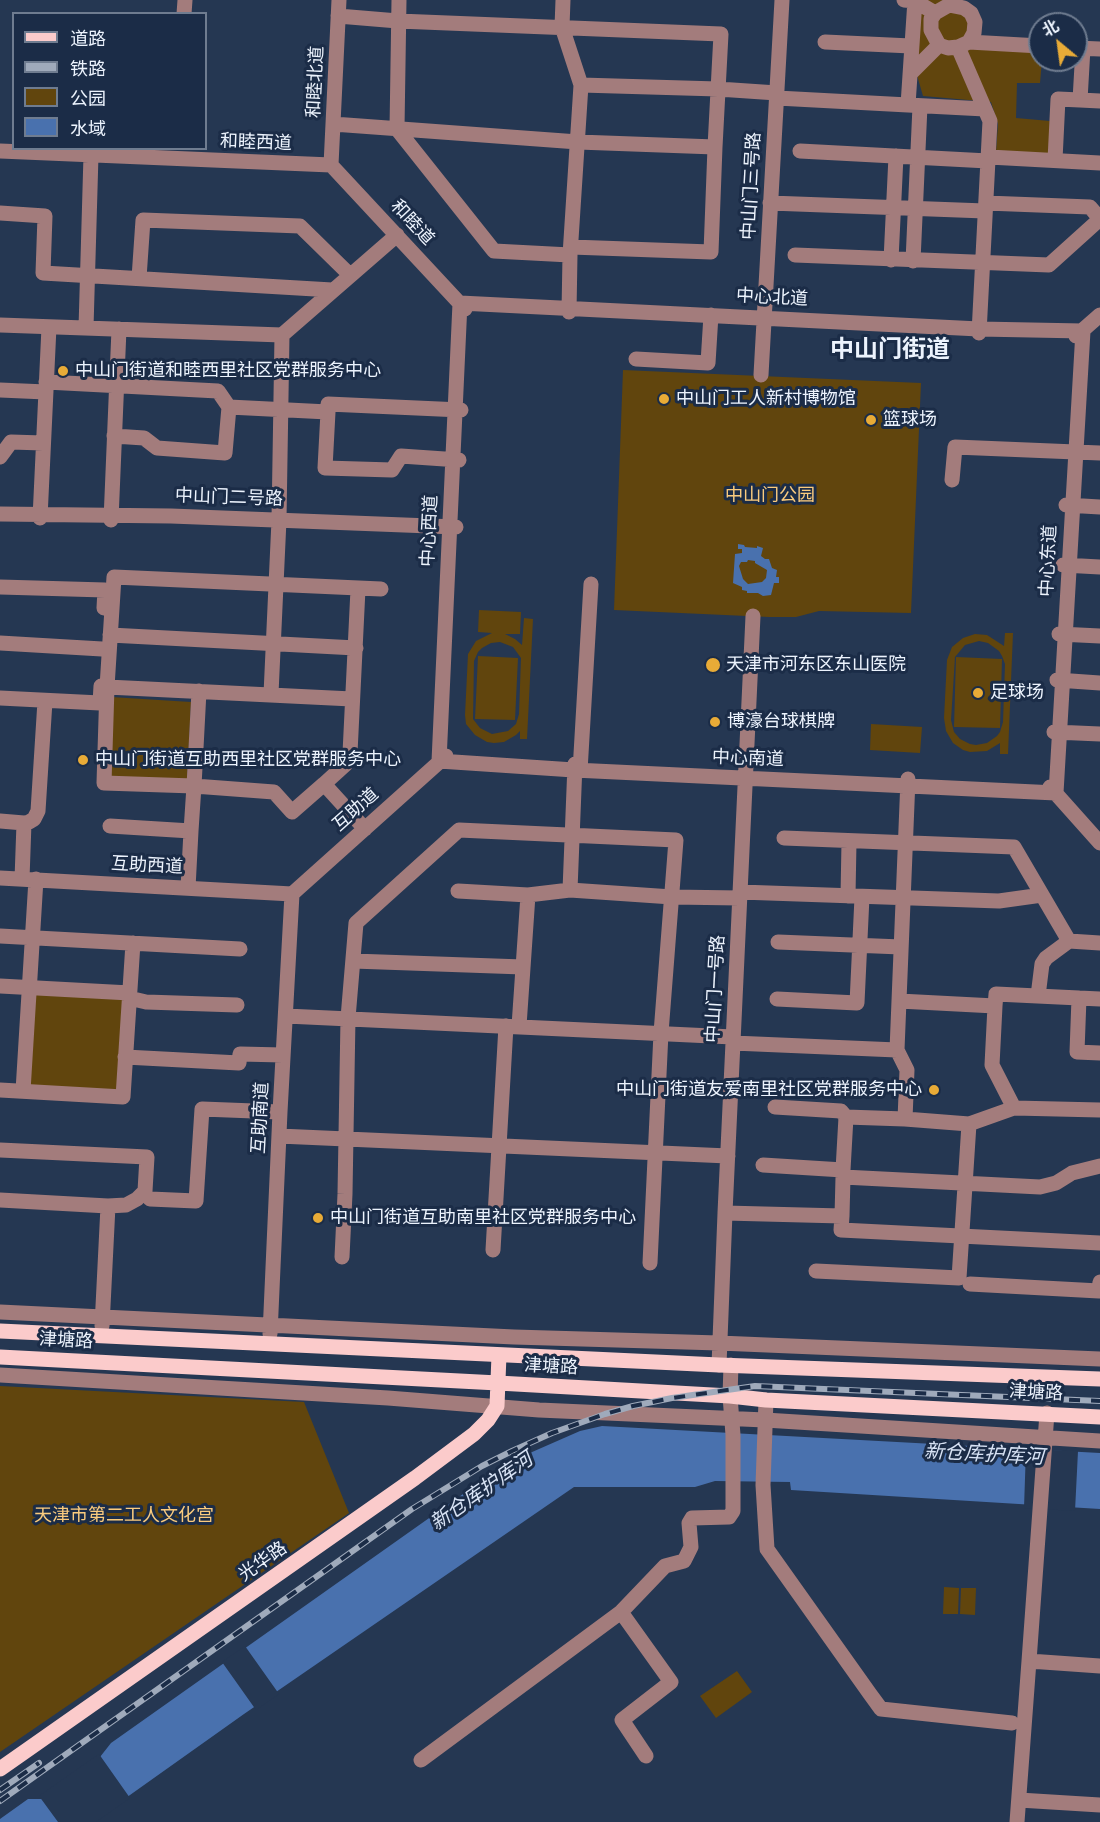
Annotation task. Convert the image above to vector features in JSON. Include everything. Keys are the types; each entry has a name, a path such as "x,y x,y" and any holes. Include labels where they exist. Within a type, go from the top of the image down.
{"main road":[{"name":"津塘路","path":"0,1330 499,1355 1100,1379"},
{"path":"497,1406 499,1355"},
{"name":"津塘路","path":"0,1357 730,1396 766,1400 1100,1416"},
{"name":"光华路","path":"0,1769 415,1478 474,1434 488,1420 497,1406"}],"street":[{"name":"和睦北道","path":"331,165 339,0"},
{"path":"338,16 398,21 721,33 711,252 494,251 397,129 398,21 399,0"},
{"path":"563,0 562,27 581,85 569,310"},
{"name":"中山门三号路","path":"761,375 782,0"},
{"path":"904,0 915,0 935,13"},
{"path":"913,261 918,157 910,74 915,0"},
{"path":"964,44 974,33 975,22 971,13 956,3 935,13 931,19 931,30 939,45 948,48 964,44 1028,46"},
{"path":"825,42 911,46"},
{"path":"964,44 990,122 979,331"},
{"path":"910,74 939,45"},
{"path":"1079,72 1080,100"},
{"path":"581,85 718,89 914,106 985,109"},
{"path":"1055,160 1058,99 1100,101"},
{"path":"333,124 578,142 715,147"},
{"name":"和睦西道","path":"0,151 178,154 331,165"},
{"path":"801,151 1100,163"},
{"path":"86,328 91,154"},
{"path":"891,260 896,156"},
{"name":"和睦道","path":"331,165 462,306"},
{"path":"770,203 915,209 1090,207 1100,219 1049,266 795,255"},
{"path":"0,213 45,216 43,273 332,290"},
{"path":"139,278 143,220 300,226 350,275"},
{"path":"0,325 282,335 397,236"},
{"name":"中心北道","path":"462,306 1079,334"},
{"name":"中心西道","path":"442,758 462,306"},
{"path":"1079,334 1100,315"},
{"path":"636,359 708,363 711,318"},
{"path":"40,515 49,327"},
{"path":"111,517 119,329"},
{"name":"中心东道","path":"1053,789 1079,334"},
{"path":"271,694 279,522 282,335"},
{"path":"0,390 116,386 218,391 229,407 225,453 157,448 144,438 114,436"},
{"path":"456,460 401,456 392,470 325,468 328,404 458,410"},
{"path":"229,407 328,412"},
{"path":"0,457 11,442 43,443"},
{"path":"952,480 955,447 1100,453"},
{"path":"1069,505 1100,507"},
{"name":"中山门二号路","path":"0,514 279,522 453,530"},
{"name":"中山门二号路","path":"0,519 40,515"},
{"path":"1066,563 1100,562"},
{"path":"1066,563 1100,567"},
{"path":"358,589 348,759 342,768 292,812 274,792 104,783 114,577 381,589"},
{"path":"570,890 591,584"},
{"path":"0,587 105,590 100,703 0,698"},
{"name":"中山门一号路","path":"621,1612 664,1566 684,1561 691,1547 689,1523 692,1518 729,1516 733,1511 732,1419 725,1365 719,1343 753,616"},
{"path":"1061,634 1100,636"},
{"path":"111,635 356,648"},
{"path":"0,644 102,649"},
{"path":"1059,680 1100,683"},
{"path":"107,687 352,699"},
{"path":"188,888 199,691"},
{"path":"0,821 24,823 34,819 38,811 45,701"},
{"path":"1056,732 1100,734"},
{"name":"中心南道","path":"442,758 577,767 1053,789"},
{"name":"互助道","path":"292,894 442,758"},
{"path":"905,1119 907,1070 897,1050 907,782"},
{"path":"324,784 365,829"},
{"path":"1053,789 1100,843"},
{"path":"23,1091 32,937 24,823"},
{"path":"111,826 191,831"},
{"path":"342,1257 348,1018 356,923 459,830 676,840 661,1033 650,1263"},
{"path":"784,838 1014,847 1069,941"},
{"path":"777,999 857,1003 859,945 849,842"},
{"name":"互助西道","path":"0,878 292,894"},
{"path":"458,891 528,895 570,890 672,897 740,895 999,901 1042,895"},
{"name":"互助南道","path":"270,1344 292,894"},
{"path":"494,1250 498,1146 523,967 528,895"},
{"path":"0,936 240,949"},
{"path":"1038,996 1042,964 1046,958 1069,941 1100,943"},
{"path":"778,942 901,946"},
{"path":"0,1090 123,1097 133,943"},
{"path":"353,961 523,967"},
{"path":"0,986 130,996 146,1002 237,1005"},
{"path":"1014,1108 992,1065 996,994 1100,999"},
{"path":"1079,998 1077,1052 1100,1053"},
{"path":"898,1001 995,1006"},
{"path":"286,1016 661,1033 733,1040 897,1050"},
{"path":"125,1057 239,1063 240,1054 283,1055"},
{"path":"775,1107 841,1111 846,1117 841,1230 1100,1243"},
{"path":"846,1117 969,1124 1014,1108 1100,1110"},
{"path":"150,1199 196,1201 202,1109 280,1112"},
{"path":"816,1271 959,1278 969,1124"},
{"path":"279,1136 728,1156"},
{"path":"0,1150 147,1157 145,1191 137,1200 126,1205 0,1200"},
{"path":"763,1165 965,1184 1040,1187 1056,1183 1072,1173 1100,1166"},
{"path":"101,1335 108,1206"},
{"path":"725,1213 842,1216"},
{"path":"970,1284 1099,1291 1100,1282"},
{"path":"0,1312 525,1337 1100,1359"},
{"path":"0,1375 377,1397 539,1410 765,1420 1100,1441"},
{"path":"766,1400 763,1485 767,1549 881,1708 1011,1723"},
{"path":"1017,1822 1047,1413"},
{"path":"421,1760 621,1612 671,1682 622,1720 646,1756"},
{"path":"1029,1661 1100,1666"},
{"path":"1018,1800 1100,1805"}],"green space":[{"path":"919,0 953,0 979,36 1028,48 1028,72 1041,72 1040,83 1017,83 1016,118 1050,121 1049,154 996,152 998,124 991,102 923,96 914,65"},
{"name":"中山门公园","path":"623,370 921,383 911,613 819,611 796,617 769,617 614,610"},
{"path":"479,610 521,612 520,634 505,634 522,645 524,618 533,619 527,739 520,739 520,731 504,742 487,742 475,735 466,724 468,654 476,641 492,633 478,632","holes":["500,642 513,647 521,658 519,714 516,724 508,731 492,734 480,728 473,719 474,661 478,652 491,643"]},
{"path":"1005,633 1013,633 1008,754 1000,754 1000,743 987,751 963,750 953,743 946,731 944,718 947,660 952,647 963,638 975,634 987,635 1004,646","holes":["979,641 988,643 999,651 1005,664 1003,722 997,736 987,743 976,745 960,739 954,732 951,720 955,657 965,645"]},
{"path":"478,656 518,658 515,720 475,719"},
{"name":"足球场","path":"956,657 1002,659 1000,728 954,727"},
{"path":"111,697 191,702 187,780 106,776"},
{"path":"871,724 922,727 920,753 870,750"},
{"path":"34,991 124,996 119,1090 29,1086"},
{"name":"天津市第二工人文化宫","path":"0,1386 304,1402 349,1513 0,1752"},
{"path":"944,1587 959,1588 958,1614 943,1614"},
{"path":"961,1588 976,1588 975,1615 960,1614"},
{"path":"737,1671 752,1692 716,1718 700,1696"}],"water":[{"path":"738,544 745,547 763,548 761,556 769,559 772,568 777,570 776,577 779,577 779,583 774,583 771,595 747,593 742,590 742,587 733,583 735,554 742,553 742,549 738,549","holes":["755,561 767,570 766,578 762,582 748,584 743,579 739,566 741,562"]},
{"name":"新仓库护库河","path":"602,1426 1100,1453 1100,1509 791,1490 790,1482 715,1481 695,1487 574,1487 244,1714 92,1822 0,1822 0,1819 28,1799 42,1799 100,1757 111,1743 473,1487 523,1456 580,1431"}],"pier":[{"path":"1026,1449 1078,1451 1075,1511 1024,1508"},
{"path":"245,1646 279,1694 256,1710 222,1662"},
{"path":"99,1754 130,1798 96,1822 58,1822 39,1796"}],"railway":[{"path":"0,1801 412,1509 482,1466 552,1433 633,1406 755,1386 1100,1401"},
{"path":"0,1790 39,1763"}],"place":[{"name":"中山门街道和睦西里社区党群服务中心","path":"63,371"},
{"name":"中山门工人新村博物馆","path":"664,399"},
{"name":"篮球场","path":"871,420"},
{"name":"天津市河东区东山医院","path":"713,665"},
{"name":"足球场","path":"978,693"},
{"name":"博濠台球棋牌","path":"715,722"},
{"name":"中山门街道互助西里社区党群服务中心","path":"83,760"},
{"name":"中山门街道友爱南里社区党群服务中心","path":"934,1090"},
{"name":"中山门街道互助南里社区党群服务中心","path":"318,1218"}],"district":[{"name":"中山门街道","path":"890,351"}]}
